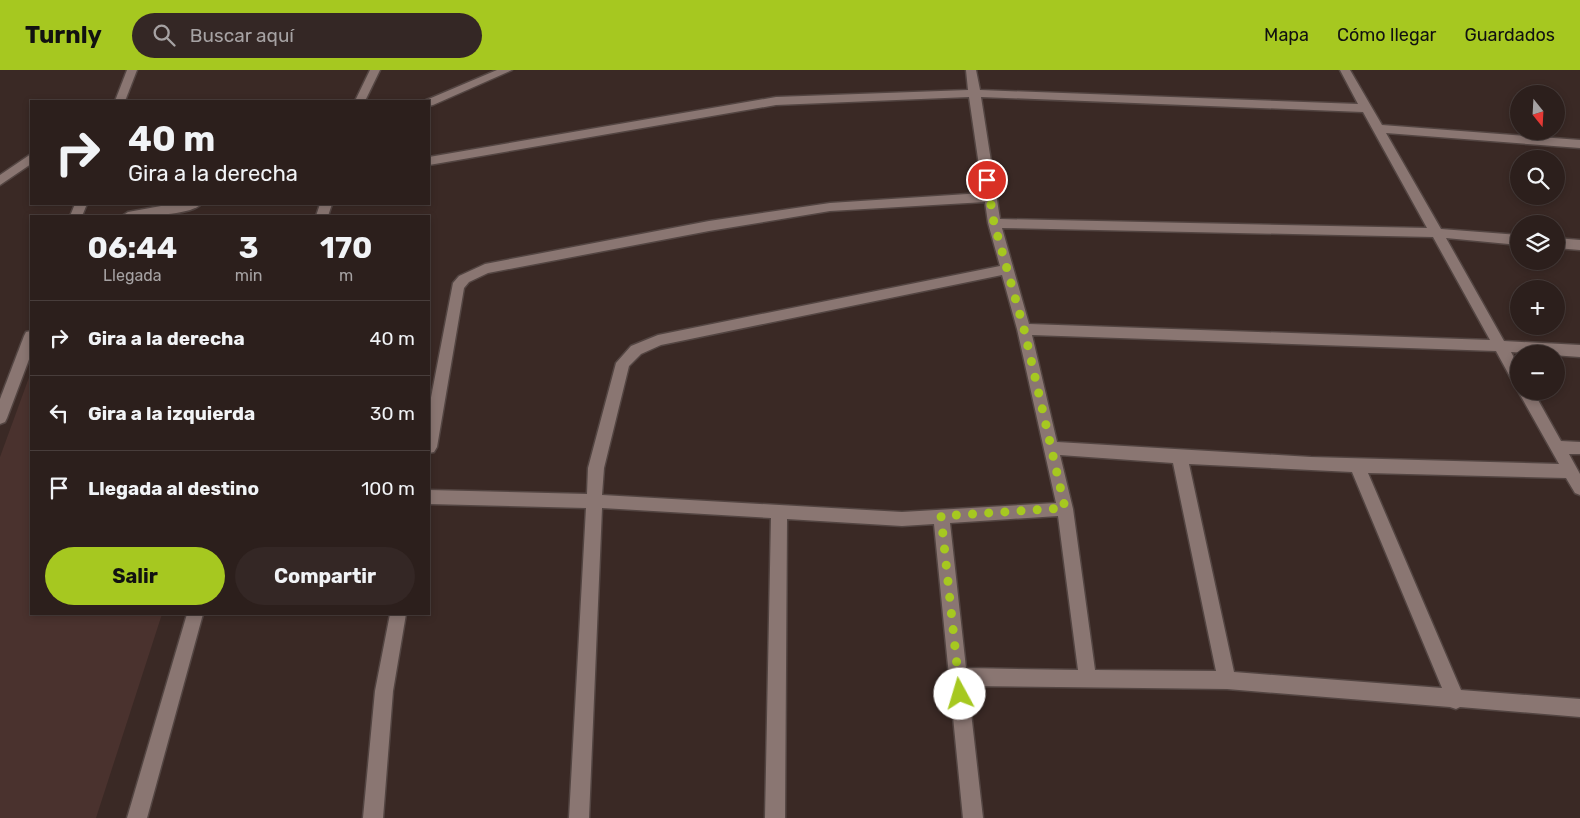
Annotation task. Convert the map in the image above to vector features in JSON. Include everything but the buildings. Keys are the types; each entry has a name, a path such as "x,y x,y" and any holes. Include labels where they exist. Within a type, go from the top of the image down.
{"street":[{"path":"120,100 132,70"},
{"path":"360,100 375,70"},
{"path":"430,102 507,70"},
{"path":"972,70 994,223 1024,329 1065,508 1088,679"},
{"path":"1344,70 1510,364"},
{"path":"109,100 125,89"},
{"path":"430,161 776,101 846,97 974,93 1366,108"},
{"path":"1378,129 1580,144"},
{"path":"0,181 30,159"},
{"path":"430,441 458,287 464,279 485,269 709,226 830,206 990,197"},
{"path":"134,215 189,205"},
{"path":"994,223 1436,233 1510,239"},
{"path":"1565,243 1580,244"},
{"path":"579,818 596,468 623,363 636,350 658,340 1007,269"},
{"path":"1024,329 1500,346 1580,351"},
{"path":"0,418 30,339"},
{"path":"1530,400 1580,488"},
{"path":"1557,447 1580,448"},
{"path":"1052,448 1180,459 1358,468 1570,471"},
{"path":"1180,459 1228,680"},
{"path":"1358,468 1456,700"},
{"path":"430,497 595,501 902,519 1065,508"},
{"path":"775,818 779,511"},
{"path":"941,516 973,818"},
{"path":"137,818 195,615"},
{"path":"373,818 384,691 398,615"},
{"path":"958,677 1228,680 1456,700 1580,708"}],"shaded area":[{"path":"30,375 30,615 162,615 96,818 0,818 0,457"}],"route":[{"path":"960,694 941,516 1065,508 1024,329 994,223 987,180"}]}
